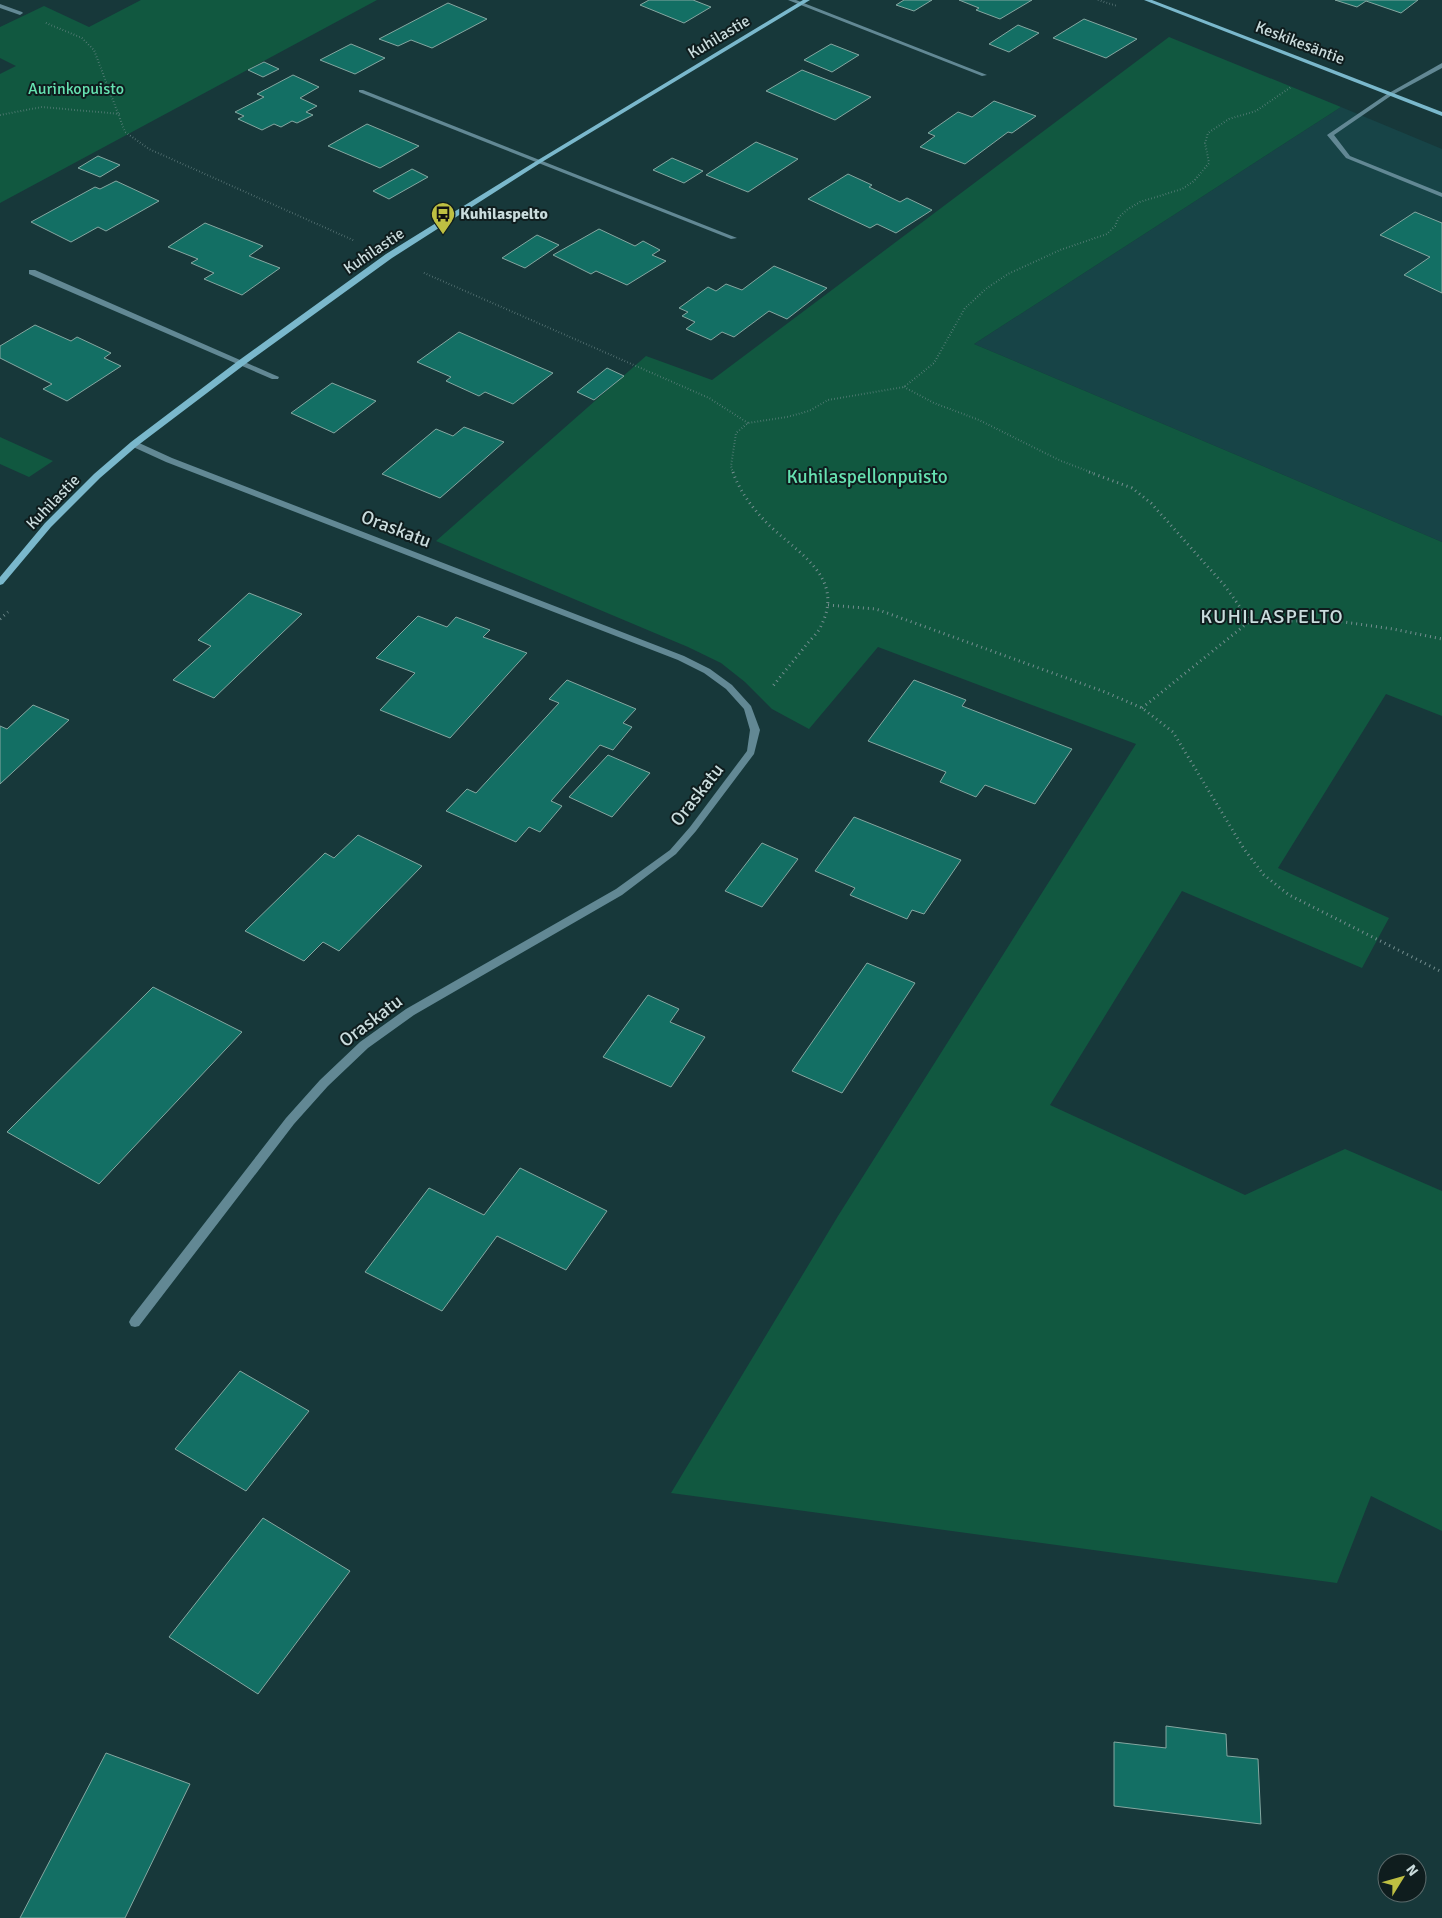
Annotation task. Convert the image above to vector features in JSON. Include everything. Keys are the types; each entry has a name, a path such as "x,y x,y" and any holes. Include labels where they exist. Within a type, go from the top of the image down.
{"street":[{"path":"791,0 804,2 984,75"},
{"name":"Keskikesäntie","path":"1148,0 1392,93 1442,114"},
{"name":"Kuhilastie","path":"0,582 48,525 97,476 134,444 241,363 389,256 804,2"},
{"path":"0,6 20,14"},
{"path":"1442,65 1392,93 1330,136 1348,157 1442,195"},
{"path":"361,91 734,238"},
{"path":"32,272 275,377"},
{"name":"Oraskatu","path":"134,444 169,460 681,658 707,671 722,682 748,708 755,730 751,752 673,852 620,892 426,1002 364,1045 324,1083 290,1121 135,1322"}],"path":[{"path":"748,708 779,681 821,626 828,605 828,588 818,571 786,538 765,521 749,502 737,483 731,466 736,433 748,422 787,417 809,411 828,400 904,387 934,363 965,308 987,288 1008,274 1060,250 1107,234 1115,226 1119,217 1140,202 1182,189 1194,181 1209,163 1205,143 1208,133 1229,119 1256,111 1296,84"},
{"path":"0,115 42,107 120,114"},
{"path":"421,272 429,266"},
{"path":"904,387 934,403 979,420 1061,461 1132,488 1151,503 1225,586 1250,620"},
{"path":"828,605 876,609 1105,692 1142,708 1173,732 1244,849 1264,875 1289,895 1442,972"},
{"path":"0,618 8,612"},
{"path":"1142,708 1250,620 1337,621 1393,629 1442,639"}],"shaded area":[{"path":"1341,107 1442,149 1442,542 974,344"}],"green space":[{"name":"Aurinkopuisto","path":"141,0 377,0 0,203 0,74 16,66 0,58 0,27 44,6 89,27"},
{"name":"Kuhilaspellonpuisto","path":"1169,37 1341,107 974,344 1442,542 1442,716 1386,694 1278,868 1389,918 1362,968 1182,891 1050,1105 1245,1195 1345,1149 1442,1191 1442,1531 1371,1496 1337,1583 671,1493 838,1216 1136,744 878,647 809,729 772,709 745,682 721,663 688,647 436,541 646,356 712,380"},
{"path":"0,437 53,461 29,477 0,464"}],"building":[{"path":"649,0 693,0 711,7 684,23 640,5"},
{"path":"904,0 932,0 914,11 896,5"},
{"path":"959,0 1032,0 1000,19 976,10 979,8"},
{"path":"1335,0 1418,0 1401,13 1366,1 1357,7"},
{"path":"448,3 487,19 432,48 411,40 398,46 379,39"},
{"path":"1084,19 1137,39 1106,58 1053,38"},
{"path":"1018,25 1039,33 1009,52 989,44"},
{"path":"351,44 385,58 355,74 320,60"},
{"path":"831,44 859,55 832,72 804,60"},
{"path":"264,62 279,69 263,77 248,70"},
{"path":"802,70 871,97 835,120 766,91"},
{"path":"293,75 319,87 300,98 317,106 306,112 313,115 297,123 292,121 281,127 274,124 262,130 238,119 244,116 235,112 264,97 257,94"},
{"path":"994,101 1036,116 1012,133 1008,132 965,164 920,147 935,136 928,133 958,112 972,117"},
{"path":"367,124 419,146 380,168 328,146"},
{"path":"756,142 798,159 748,192 706,175"},
{"path":"98,156 120,165 100,177 78,168"},
{"path":"672,158 703,171 684,183 653,170"},
{"path":"412,169 428,177 389,199 373,191"},
{"path":"848,174 872,185 869,187 900,202 907,198 932,210 896,233 877,224 870,228 808,199"},
{"path":"116,181 159,201 106,231 98,227 71,242 31,222 95,187 100,189"},
{"path":"1415,212 1442,223 1442,293 1404,275 1430,257 1380,235"},
{"path":"205,223 263,246 249,256 280,268 242,295 204,279 214,273 191,263 198,259 168,247"},
{"path":"599,229 635,246 643,241 660,250 652,255 666,261 627,285 596,271 591,274 553,255"},
{"path":"537,235 559,245 525,268 502,258"},
{"path":"774,266 827,288 787,319 769,311 734,337 722,332 711,340 686,329 695,322 682,316 688,312 679,308 708,287 716,291 726,284 742,290"},
{"path":"35,325 71,341 77,337 111,353 104,358 121,366 67,401 43,389 52,384 0,358 0,346"},
{"path":"459,332 553,373 513,404 485,392 479,396 446,381 451,377 417,362"},
{"path":"607,368 624,376 594,400 577,392"},
{"path":"332,383 376,401 334,433 291,413"},
{"path":"464,427 504,442 440,498 382,474 436,429 453,436"},
{"path":"249,593 302,614 214,698 173,680 211,646 198,640"},
{"path":"418,616 447,627 456,617 490,630 483,637 527,653 450,738 380,710 415,673 376,658"},
{"path":"567,680 636,709 623,723 632,727 613,750 600,745 551,801 562,806 540,832 529,827 516,842 446,811 467,789 476,793 559,703 549,699"},
{"path":"914,680 966,700 962,706 1072,749 1035,804 985,785 976,797 940,782 946,772 868,741"},
{"path":"33,705 69,720 0,784 0,726 7,729"},
{"path":"608,755 650,773 612,817 569,797"},
{"path":"854,817 961,860 924,914 912,910 907,919 850,895 855,888 815,871"},
{"path":"358,835 422,866 339,951 323,942 304,961 245,931 325,853 334,858"},
{"path":"762,843 798,859 762,907 725,891"},
{"path":"867,963 915,983 842,1093 792,1071"},
{"path":"153,987 242,1032 99,1184 7,1132"},
{"path":"648,995 679,1009 670,1022 705,1037 671,1087 603,1057"},
{"path":"520,1168 607,1211 566,1270 497,1236 442,1311 365,1272 429,1188 484,1215"},
{"path":"240,1371 309,1411 246,1491 175,1449"},
{"path":"263,1518 350,1571 258,1694 169,1637"},
{"path":"1166,1726 1226,1734 1227,1756 1258,1759 1261,1824 1114,1806 1114,1742 1166,1748"},
{"path":"106,1753 190,1784 125,1918 20,1918"}],"place":[{"name":"Kuhilaspelto","path":"443,235"}],"district":[{"name":"KUHILASPELTO","path":"1272,616"}]}
